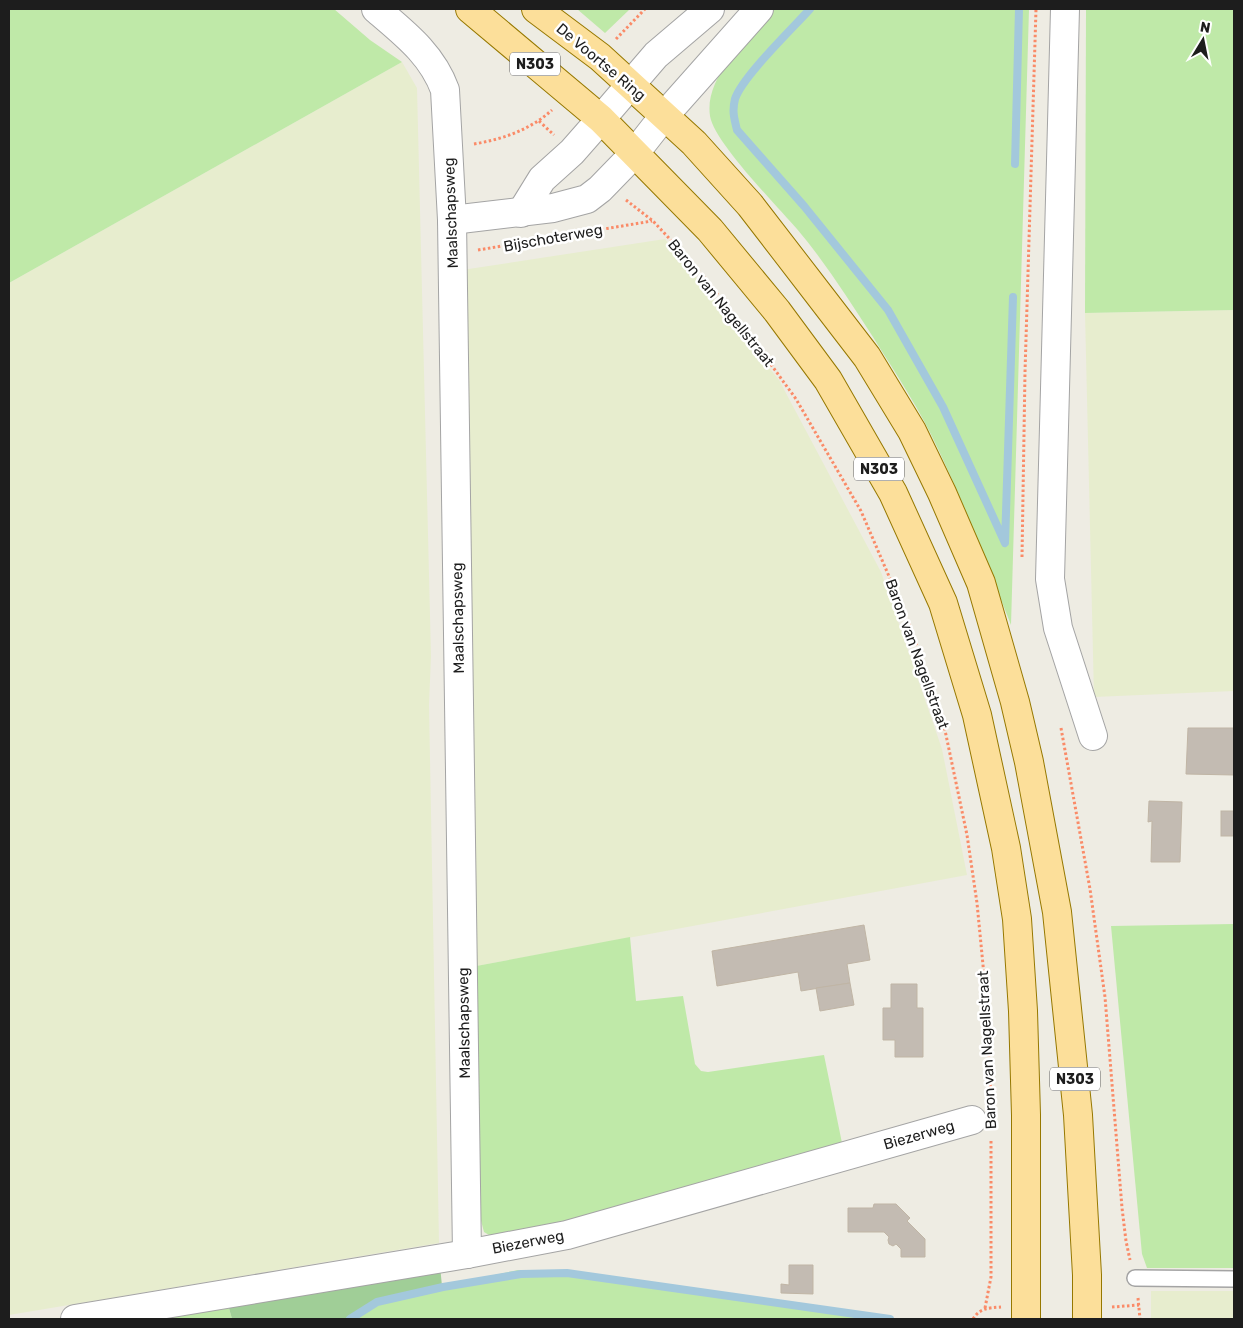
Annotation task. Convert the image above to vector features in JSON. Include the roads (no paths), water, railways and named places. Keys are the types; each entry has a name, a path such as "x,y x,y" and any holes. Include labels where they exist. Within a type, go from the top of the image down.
{"main road":[{"name":"N303","path":"470,9 601,118 710,230 776,312 828,380 893,493 943,603 977,715 1006,848 1017,919 1024,1011 1026,1319"},
{"name":"De Voortse Ring","path":"536,9 600,57 664,116"},
{"name":"N303","path":"664,116 694,143 750,205 867,357 912,431 942,493 981,583 1030,762 1057,912 1078,1116 1087,1275 1087,1319"}],"street":[{"name":"Maalschapsweg","path":"376,9 418,44 440,76 445,90 453,255 467,1254"},
{"path":"601,118 656,55 710,9"},
{"path":"634,154 664,116 759,9"},
{"path":"1065,9 1050,579 1058,628 1093,736"},
{"name":"Bijschoterweg","path":"521,213 542,179 572,152 601,118"},
{"name":"Bijschoterweg","path":"452,220 521,213 553,208 587,199 605,184 634,154"},
{"name":"Biezerweg","path":"75,1319 467,1254 567,1235 985,1121"}],"lane":[{"path":"1135,1278 1234,1279"}],"waterway":[{"path":"810,9 747,78 735,99 734,118 737,130 804,206 888,310 943,407 1005,543 1013,297"},
{"path":"1015,164 1019,9"},
{"path":"350,1319 377,1302 443,1287 521,1274 567,1273 890,1319"}]}
